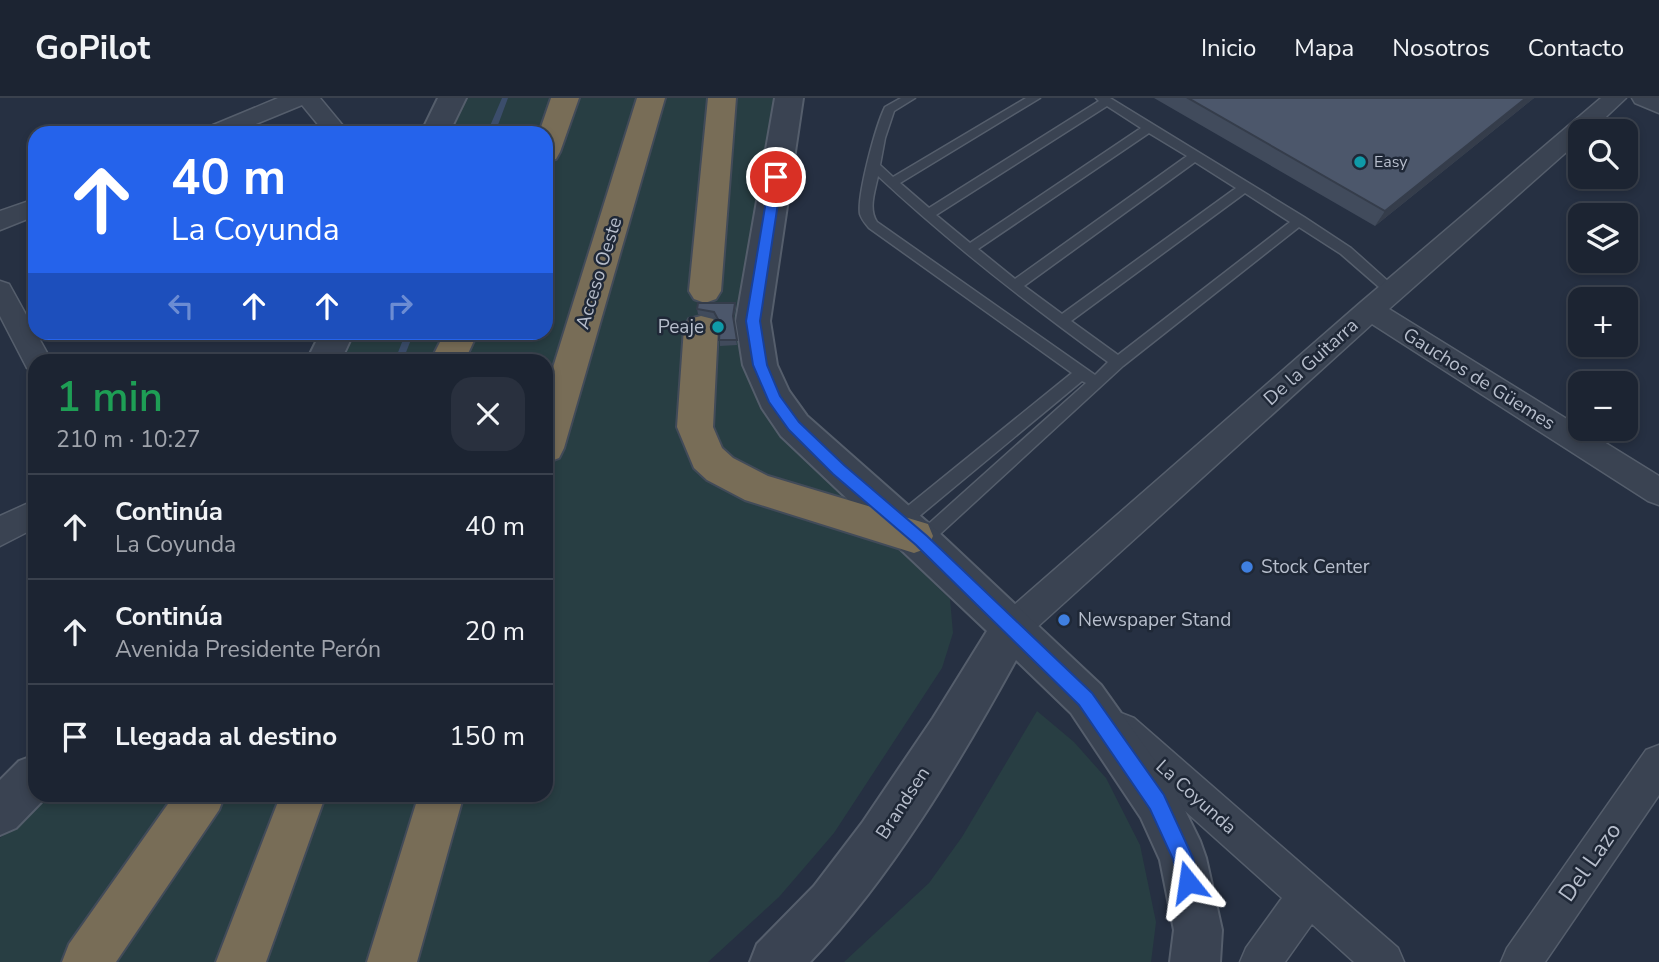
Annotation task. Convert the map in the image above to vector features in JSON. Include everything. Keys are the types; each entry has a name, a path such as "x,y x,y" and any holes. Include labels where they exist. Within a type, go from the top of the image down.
{"highway":[{"path":"553,132 565,98"},
{"name":"Acceso Oeste","path":"553,425 651,98"},
{"path":"705,290 722,98"},
{"path":"701,328 695,427 707,457 720,469 758,489 912,534"},
{"path":"87,962 197,802"},
{"path":"241,962 301,802"},
{"path":"391,962 440,802"}],"street":[{"path":"231,126 298,98"},
{"path":"308,98 331,126"},
{"path":"438,126 452,98"},
{"name":"La Coyunda","path":"789,98 753,321 760,365 774,398 794,426 1086,699 1384,962"},
{"name":"De la Guitarra","path":"1011,629 1381,300 1615,98"},
{"path":"1643,98 1659,106"},
{"path":"0,221 28,210"},
{"path":"0,291 34,354"},
{"name":"Gauchos de Güemes","path":"1381,300 1659,492"},
{"path":"0,531 28,517"},
{"name":"Brandsen","path":"775,962 801,939 853,879 975,695 1011,629"},
{"path":"1086,699 1157,802 1183,858 1198,930 1195,962"},
{"name":"Del Lazo","path":"1521,962 1659,763"},
{"path":"0,812 28,785"},
{"path":"1259,962 1308,896"}],"lane":[{"path":"909,98 889,109 879,138 866,207 867,218 873,225 1096,383"},
{"path":"892,183 1034,98"},
{"path":"929,214 1104,100 1346,251 1381,300"},
{"path":"968,250 1150,127"},
{"path":"1015,286 1195,156"},
{"path":"875,167 968,250 1118,362"},
{"path":"1061,322 1245,187"},
{"path":"912,534 1118,362 1300,220"},
{"path":"912,534 1082,373"}],"green space":[{"path":"466,98 779,98 745,338 759,407 822,475 950,599 953,633 942,668 834,833 779,897 708,962 0,962 0,838 42,802 553,802 553,354 345,354 352,340 553,340 553,126 452,126"},
{"path":"1037,711 1074,742 1106,778 1140,845 1156,922 1151,962 844,962 929,883 962,837"}],"building":[{"name":"Easy","path":"1188,98 1526,98 1385,211"},
{"path":"698,303 735,303 733,316 737,340 719,340 720,323 714,312 697,309"}],"waterway":[{"path":"494,126 505,98"},
{"path":"401,354 407,340"}],"place":[{"name":"Easy","path":"1360,162"},
{"name":"Peaje","path":"718,327"},
{"name":"Stock Center","path":"1247,567"},
{"name":"Newspaper Stand","path":"1064,620"}],"route":[{"path":"776,177 753,321 760,365 774,398 794,426 921,541 1086,699 1157,802 1183,858 1188,882"}]}
